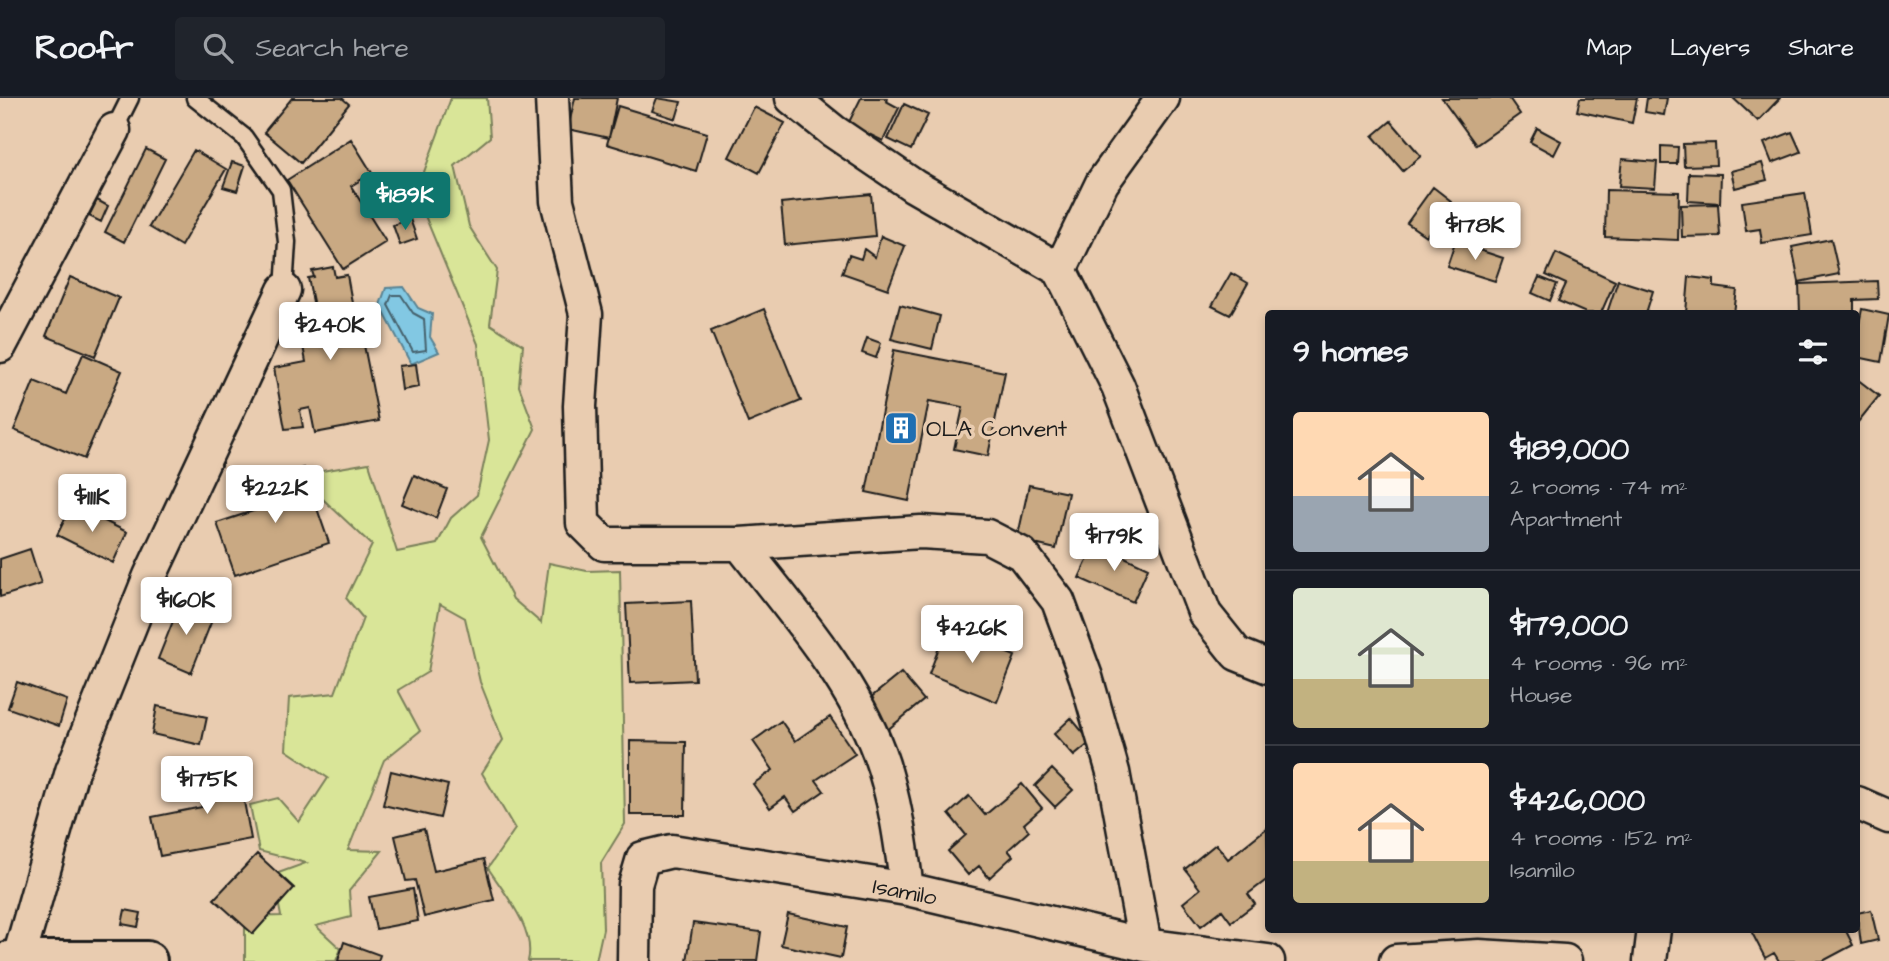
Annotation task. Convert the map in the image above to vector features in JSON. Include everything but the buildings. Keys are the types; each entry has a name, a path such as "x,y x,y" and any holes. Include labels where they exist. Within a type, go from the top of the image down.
{"main road":[{"path":"9,961 147,961"}],"street":[{"path":"552,98 557,201 586,314 580,406 583,523 604,544 740,544 920,532 987,536 1022,554 1058,601 1086,677 1113,772 1145,945"},
{"path":"792,98 833,131 914,186 1060,270 1118,386 1205,614 1237,654 1265,665"},
{"path":"1060,270 1102,183 1163,98"},
{"path":"0,346 114,130"},
{"path":"18,961 72,771 82,745 149,576 284,290"},
{"path":"740,544 850,693 882,764 898,821 907,889"},
{"path":"1860,804 1889,817"},
{"name":"Isamilo","path":"634,961 635,885 643,858 672,851 907,889 1145,945 1268,961"},
{"path":"1650,961 1654,933"},
{"path":"1396,961 1479,956 1565,961"}],"lane":[{"path":"114,130 130,98"},
{"path":"194,98 244,137 281,190 287,242 284,290"}],"green space":[{"path":"451,98 487,98 490,137 455,166 469,226 497,270 490,324 523,345 519,386 535,429 481,537 513,599 541,623 549,563 587,571 620,570 625,824 601,863 603,929 596,961 528,961 528,937 523,925 488,868 515,829 482,773 503,740 480,682 465,618 440,604 428,672 398,690 420,731 384,760 348,850 382,851 349,891 351,917 316,926 341,949 336,961 245,961 245,917 281,916 273,875 306,863 259,851 250,805 278,798 299,822 328,778 286,750 289,698 335,693 363,618 346,598 372,545 312,489 310,473 369,463 397,552 437,544 451,518 477,495 489,440 478,344 416,194"}],"water":[{"path":"404,287 418,308 432,314 430,337 439,352 411,364 380,305 386,288"}],"place":[{"name":"OLA Convent","path":"901,428"}]}
